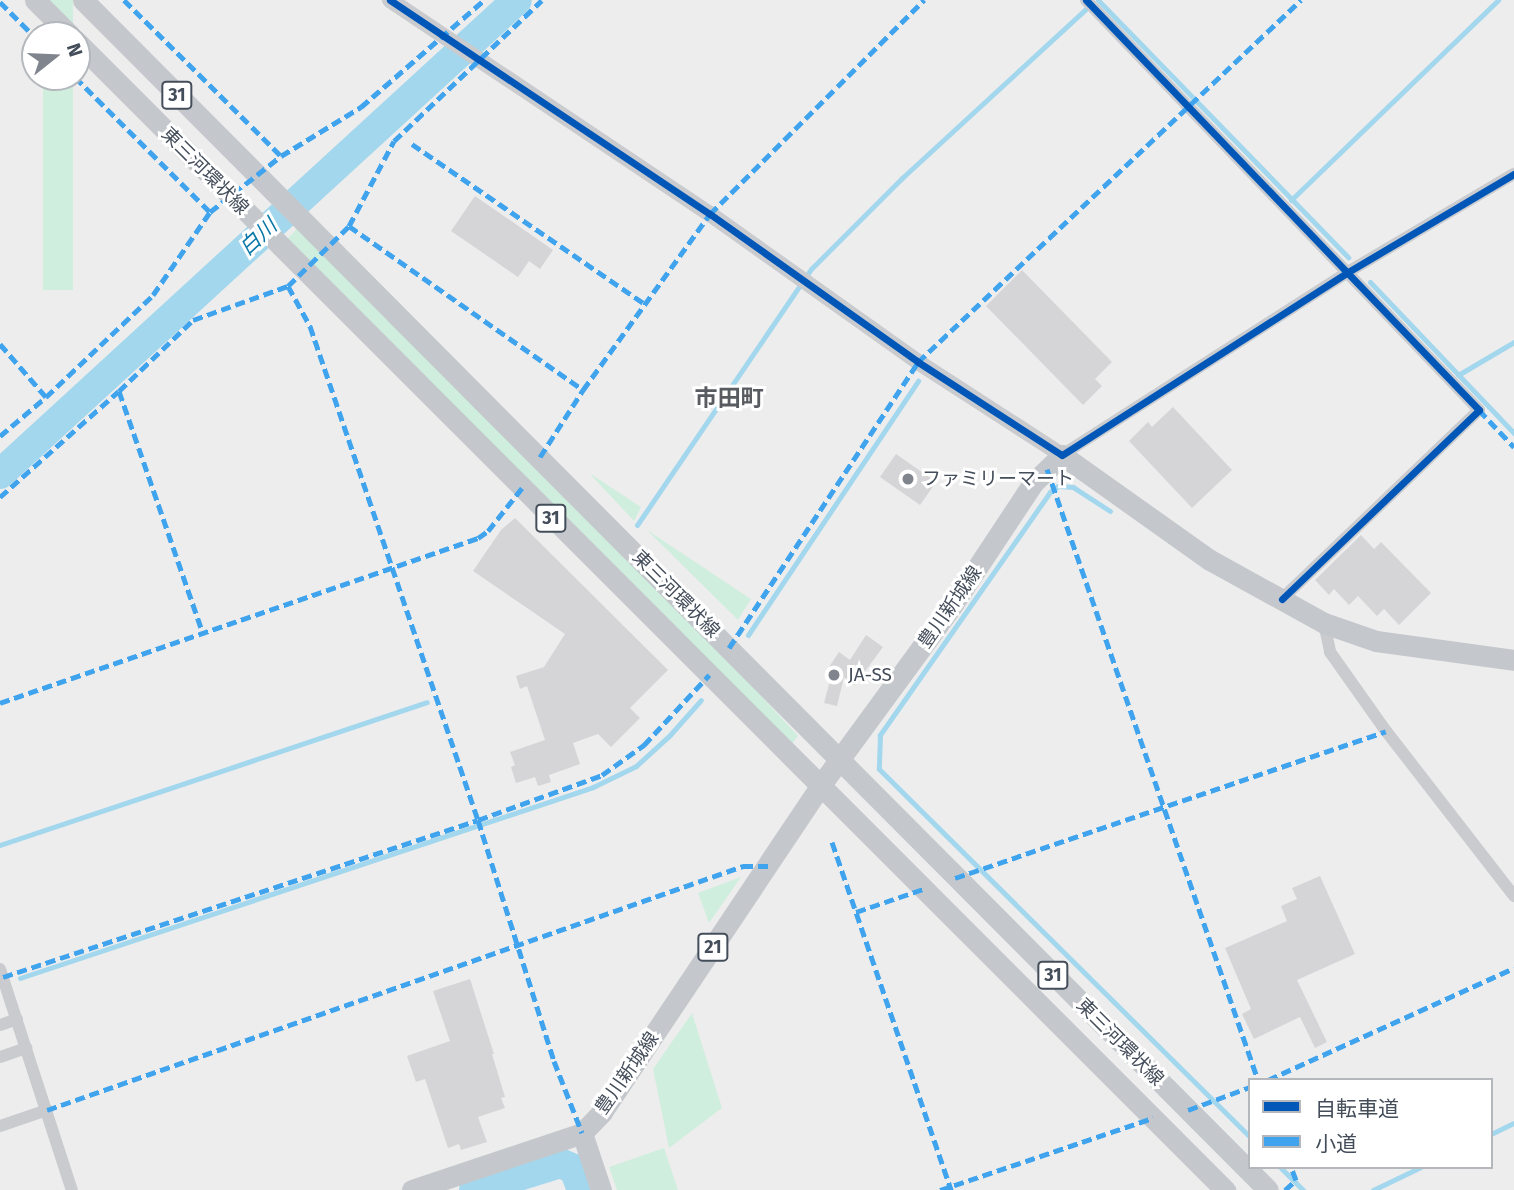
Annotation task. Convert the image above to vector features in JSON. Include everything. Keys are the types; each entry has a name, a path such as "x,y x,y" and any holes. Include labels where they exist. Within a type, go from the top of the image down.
{"main road":[{"path":"36,0 56,21"},
{"name":"東三河環状線","path":"83,0 1268,1190"},
{"name":"東三河環状線","path":"91,56 1225,1190"},
{"path":"1062,455 1210,560 1324,622 1376,641 1514,660"},
{"name":"豊川新城線","path":"412,1190 582,1133 602,1112 820,786 953,604 1033,483 1062,455"},
{"path":"582,1133 601,1190"}],"street":[{"path":"390,0 451,38 710,214 918,362 1062,455 1348,272 1514,174"},
{"path":"1086,0 1479,410 1282,599"},
{"path":"1324,622 1331,652 1338,663 1386,731 1514,896"},
{"path":"0,970 72,1190"},
{"path":"0,1025 17,1019"},
{"path":"0,1057 26,1048"},
{"path":"0,1126 47,1111"}],"green space":[{"path":"43,0 73,0 73,21 43,21"},
{"path":"43,91 73,91 73,290 43,290"},
{"path":"299,227 674,600 798,736 789,748 285,241"},
{"path":"589,473 641,507 634,521"},
{"path":"647,530 751,599 738,620"},
{"path":"741,877 709,923 698,893"},
{"path":"692,1013 722,1108 669,1148 653,1069"},
{"path":"664,1148 678,1190 617,1190 609,1167"}],"building":[{"path":"475,196 553,250 540,269 529,261 518,277 451,231"},
{"path":"1022,270 1112,362 1095,379 1102,386 1083,405 986,306"},
{"path":"1173,407 1232,470 1192,508 1129,441 1148,422 1152,427"},
{"name":"ファミリーマート","path":"896,454 936,482 920,505 880,477"},
{"path":"515,518 668,670 630,708 640,718 611,747 598,734 573,743 580,764 549,775 551,782 538,786 535,777 516,783 511,767 515,765 510,752 545,740 527,686 520,689 516,676 544,667 565,634 473,571 501,530"},
{"path":"1361,535 1374,549 1381,542 1431,593 1399,625 1384,609 1377,616 1358,596 1349,605 1334,589 1329,595 1315,580"},
{"path":"866,635 883,647 855,685 844,677 837,706 824,703 833,669 829,667 839,652 850,660"},
{"path":"1320,876 1355,954 1297,980 1327,1042 1315,1048 1300,1017 1254,1039 1242,1014 1251,1009 1225,948 1287,921 1281,906 1297,899 1292,888"},
{"path":"470,979 494,1054 505,1097 501,1098 505,1108 478,1117 487,1142 461,1150 459,1144 448,1148 425,1079 416,1082 407,1056 450,1041 433,991"}],"waterway":[{"name":"白川","path":"0,474 517,0"},
{"path":"1098,0 1348,257"},
{"path":"1291,200 1498,0"},
{"path":"637,525 811,269 902,178 1087,8"},
{"path":"1370,282 1514,433"},
{"path":"1458,375 1514,342"},
{"path":"748,635 918,381"},
{"path":"1110,511 1073,487 1058,486 1050,492 880,735 879,769 1248,1135"},
{"path":"20,978 593,787 636,766 669,736 701,700"},
{"path":"0,845 427,702"},
{"path":"1493,1133 1514,1123"},
{"path":"474,1190 560,1163 574,1169 582,1190"},
{"path":"1282,1169 1303,1190"},
{"path":"1373,1190 1417,1169"}],"marked path":[{"path":"124,0 281,156"},
{"path":"0,436 46,397 153,295 210,212 281,156 361,107 484,0"},
{"path":"0,497 119,391 193,320 288,286 349,226 394,141 542,0"},
{"path":"540,457 583,390 710,214 924,0"},
{"path":"729,648 918,362 1301,0"},
{"path":"0,2 21,23"},
{"path":"89,91 210,212"},
{"path":"412,144 645,304"},
{"path":"349,226 583,390"},
{"path":"288,286 310,326 478,820 554,1061 582,1133"},
{"path":"0,344 46,397"},
{"path":"119,391 203,633"},
{"path":"1479,410 1514,447"},
{"path":"1047,469 1257,1078"},
{"path":"0,703 478,538 488,531 522,488"},
{"path":"3,977 478,820 602,775 644,745 709,675"},
{"path":"955,878 1386,731"},
{"path":"832,842 951,1190"},
{"path":"47,1110 743,866 769,866"},
{"path":"856,912 923,889"},
{"path":"1272,1078 1514,968"},
{"path":"1188,1110 1248,1088"},
{"path":"940,1190 1153,1118"},
{"path":"1285,1190 1296,1180 1292,1169"}],"cycle path":[{"path":"390,0 710,214 918,362 1062,455 1348,272 1514,174"},
{"path":"1086,0 1479,410 1282,599"}],"place":[{"name":"ファミリーマート","path":"908,479"},
{"name":"JA-SS","path":"834,675"}],"district":[{"name":"市田町","path":"729,398"}]}
